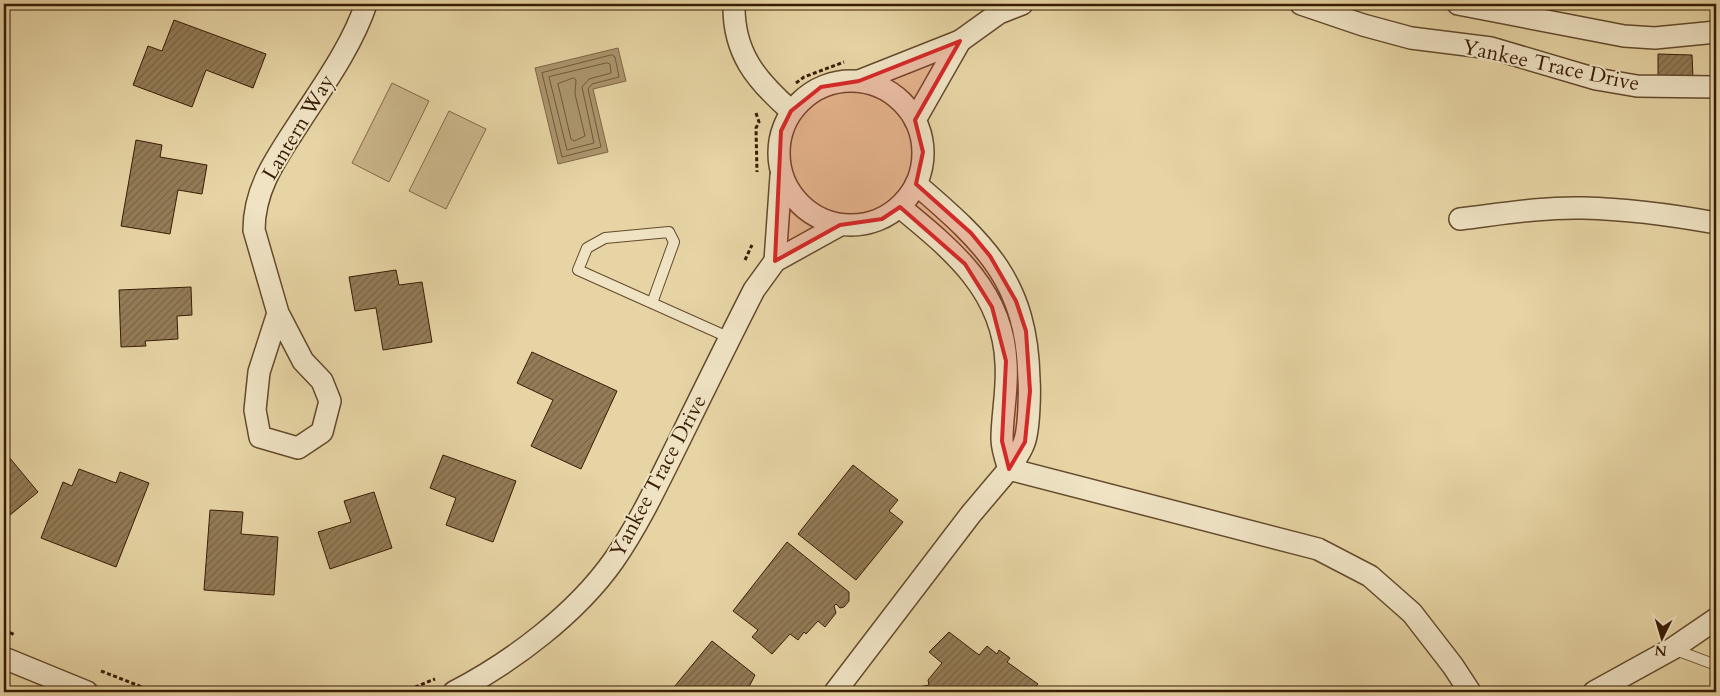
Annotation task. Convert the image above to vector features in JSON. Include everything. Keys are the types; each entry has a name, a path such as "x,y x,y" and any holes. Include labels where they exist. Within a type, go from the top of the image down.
{"street":[{"name":"Lantern Way","path":"278,313 259,372 254,410 260,437 298,448 322,432 330,402 322,381 303,361 278,313 254,230 258,196 268,172 335,66 366,4"},
{"path":"734,4 734,17 741,50 747,64 766,88 791,111"},
{"name":"Yankee Trace Drive","path":"859,81 960,41 999,14 1022,4"},
{"name":"Yankee Trace Drive","path":"1301,4 1362,25 1411,38 1491,48 1596,79 1637,86 1716,87"},
{"name":"Yankee Trace Drive","path":"1458,4 1624,36 1655,38 1716,32"},
{"name":"Yankee Trace Drive","path":"916,120 960,41"},
{"name":"Yankee Trace Drive","path":"774,261 781,176 777,154 781,131 791,111 805,97 821,87 840,81 859,81 882,88 902,101 916,120 924,152 922,169 916,184 900,207 875,221 861,225 840,225 820,220 803,209 790,194 781,176"},
{"path":"836,692 971,514 1009,469 1025,442 1030,391 1024,323 1006,279 971,233 916,184"},
{"path":"900,207 965,264 992,308 1002,333 1006,361 1002,441 1009,469"},
{"path":"1460,219 1532,210 1582,208 1652,212 1716,223"},
{"name":"Yankee Trace Drive","path":"454,692 489,674 535,640 584,595 613,561 647,505 754,290 774,261 840,225"},
{"path":"1009,469 1318,549 1370,576 1412,613 1453,666 1470,692"},
{"path":"1594,692 1672,649 1716,619"},
{"path":"4,658 87,692"}],"lane":[{"path":"652,303 674,242 669,232 605,238 587,248 578,270 730,338"},
{"path":"1672,649 1716,666"}],"path":[{"path":"756,110 759,122 756,128 757,182"},
{"path":"744,262 755,237"},
{"path":"403,692 440,677"}],"highlighted area":[{"path":"960,41 915,120 923,152 916,184 971,233 990,256 1016,301 1026,331 1030,391 1025,442 1009,469 1002,441 1006,361 992,307 965,264 900,207 882,219 840,225 775,261 781,131 791,111 821,87 859,81"}],"shaded area":[{"path":"392,83 429,101 389,182 352,163"},
{"path":"449,111 486,129 446,209 409,191"}],"water":[{"path":"618,48 626,81 593,89 608,152 558,164 535,68"}],"building":[{"path":"174,20 266,54 253,88 206,70 192,107 133,85 148,46 162,51"},
{"path":"1658,54 1692,55 1693,78 1658,77"},
{"path":"136,140 162,145 160,157 207,165 202,194 178,190 170,234 121,226"},
{"path":"396,270 399,285 422,282 432,342 383,350 376,308 355,311 349,277"},
{"path":"191,287 192,315 177,316 178,339 145,341 146,346 121,347 119,290"},
{"path":"532,352 617,391 581,469 531,446 553,400 517,383"},
{"path":"4,451 38,492 4,520"},
{"path":"443,455 516,481 493,542 446,525 456,498 430,488"},
{"path":"853,465 898,500 889,511 903,522 856,580 798,534"},
{"path":"79,469 116,483 120,472 149,483 116,567 41,538 63,482 72,486"},
{"path":"374,492 392,548 330,569 318,532 351,522 344,501"},
{"path":"210,510 243,512 241,534 278,537 274,595 204,590"},
{"path":"787,542 849,592 849,601 844,607 840,608 836,604 834,606 836,613 825,627 818,621 806,634 804,632 798,640 790,634 772,654 752,637 758,630 733,611"},
{"path":"949,632 979,655 987,646 997,654 999,650 1010,658 1007,662 1038,684 1031,692 915,692 919,687 929,685 928,680 942,663 929,652"},
{"path":"712,641 755,675 749,687 756,692 670,692"}]}
